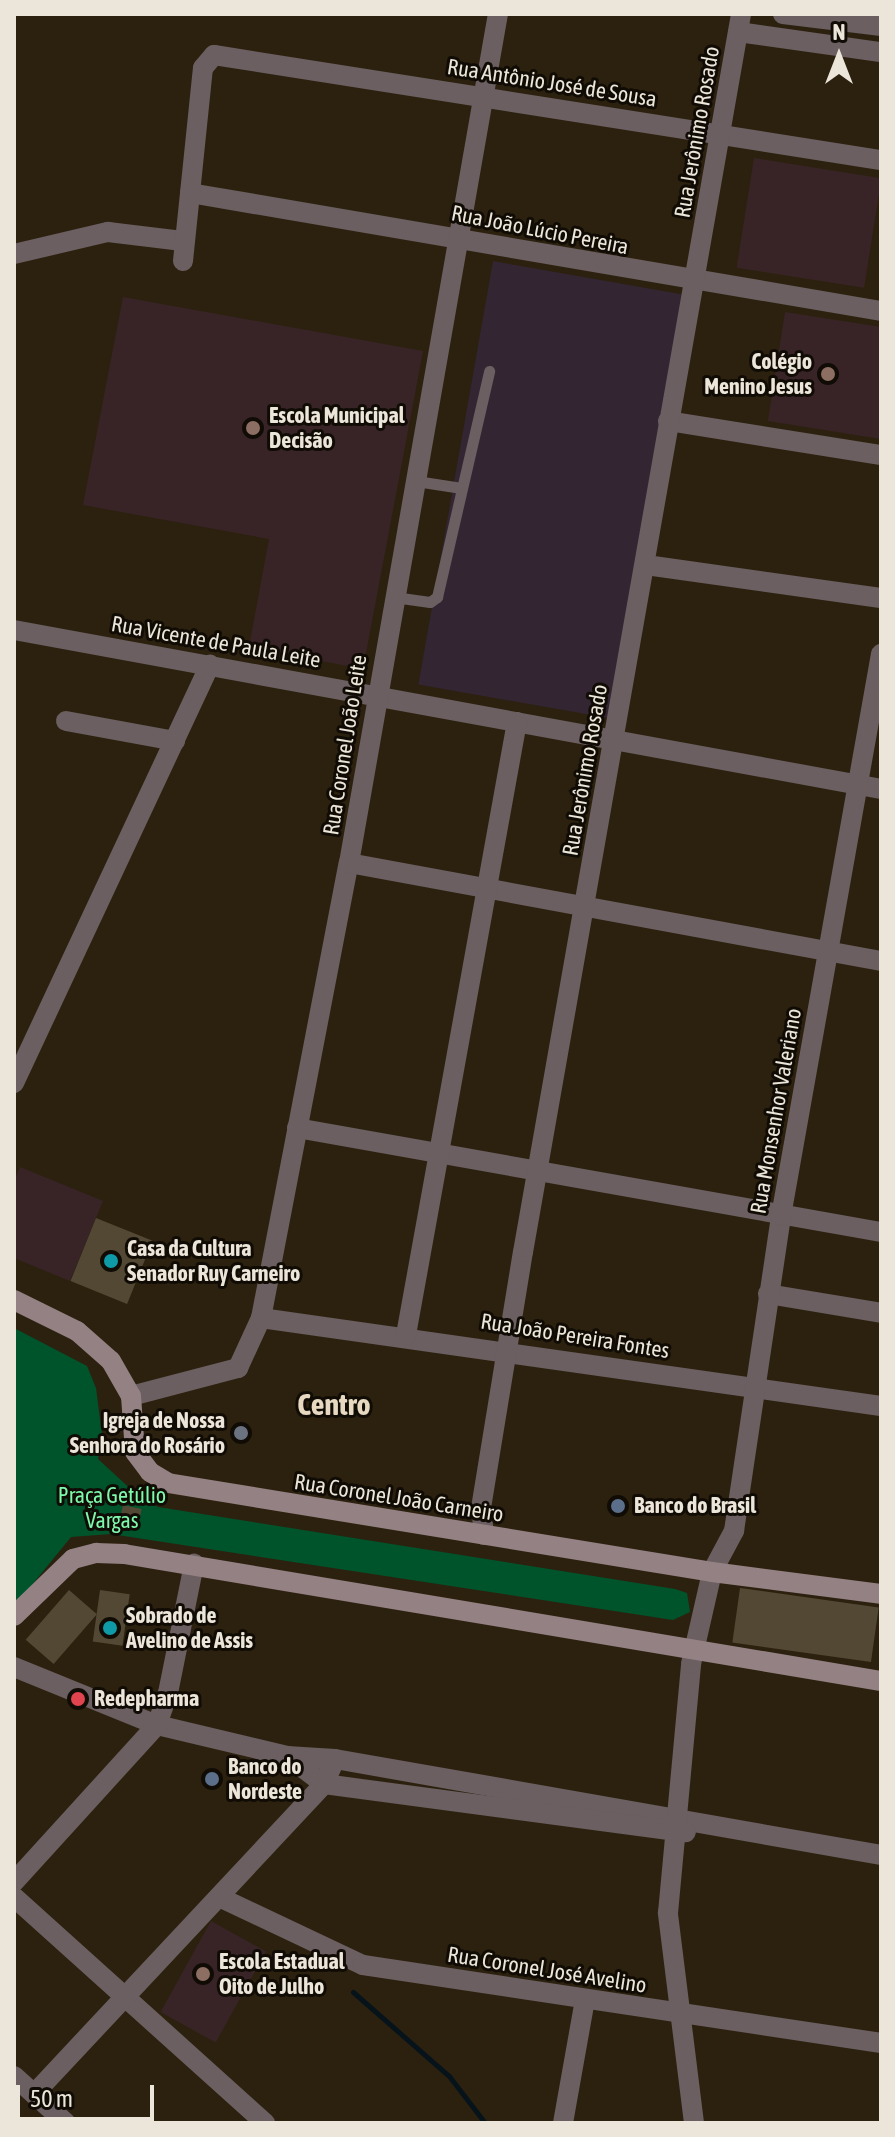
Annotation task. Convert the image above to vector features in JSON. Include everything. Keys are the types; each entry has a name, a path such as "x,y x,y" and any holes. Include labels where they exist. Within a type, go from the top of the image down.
{"main road":[{"name":"Rua Coronel João Carneiro","path":"14,1300 55,1317 94,1344 117,1368 131,1396 135,1452 150,1472 168,1483 712,1572 881,1594"},
{"path":"14,1616 83,1555 124,1554 880,1679"}],"street":[{"name":"Rua Coronel João Leite","path":"131,1396 238,1368 261,1318 349,863 498,14"},
{"path":"783,14 881,26"},
{"path":"740,23 881,52"},
{"name":"Rua Jerônimo Rosado","path":"484,1535 481,1508 507,1349 740,23"},
{"name":"Rua Antônio José de Sousa","path":"190,193 203,68 214,55 484,95 881,160"},
{"path":"14,254 108,232 182,251 190,193"},
{"name":"Rua João Lúcio Pereira","path":"190,193 695,283 881,311"},
{"path":"668,421 881,455"},
{"path":"646,565 881,598"},
{"name":"Rua Vicente de Paula Leite","path":"14,630 881,789"},
{"name":"Rua Monsenhor Valeriano","path":"694,2123 668,1913 674,1827 694,1650 712,1572 734,1531 781,1216 860,786 881,654"},
{"path":"14,1083 210,665"},
{"path":"66,721 175,741"},
{"path":"406,1335 517,722"},
{"path":"349,863 881,961"},
{"path":"297,1128 881,1232"},
{"path":"768,1294 881,1313"},
{"name":"Rua João Pereira Fontes","path":"261,1318 507,1349 881,1406"},
{"path":"14,1882 157,1725 168,1693 194,1564"},
{"path":"14,1667 157,1725 287,1756 335,1759 674,1827"},
{"path":"287,1756 324,1784 710,1829 881,1855"},
{"path":"34,2094 324,1784 335,1759"},
{"path":"14,1897 265,2123"},
{"name":"Rua Coronel José Avelino","path":"219,1897 337,1958 363,1965 881,2043"},
{"path":"563,2123 585,2000"},
{"path":"14,2076 66,2123"}],"lane":[{"path":"394,597 430,602 437,597 489,371"},
{"path":"416,481 461,488"}],"shaded area":[{"path":"754,158 881,178 864,288 737,268"},
{"path":"493,261 696,297 621,720 418,684"},
{"name":"Escola Municipal Decisão","path":"123,297 423,351 363,669 249,647 269,539 83,505"},
{"name":"Colégio Menino Jesus","path":"785,312 881,327 881,439 768,421"},
{"path":"20,1167 103,1201 70,1281 14,1258 14,1181"},
{"name":"Escola Estadual Oito de Julho","path":"211,1921 266,1952 216,2043 161,2012"}],"green space":[{"name":"Praça Getúlio Vargas","path":"14,1328 87,1366 96,1388 102,1435 98,1459 136,1494 158,1507 675,1589 687,1593 690,1612 673,1620 111,1534 71,1537 14,1607"}],"building":[{"name":"Casa da Cultura Senador Ruy Carneiro","path":"96,1218 153,1241 127,1304 71,1281"},
{"path":"123,1505 142,1509 138,1528 119,1524"},
{"path":"740,1588 879,1607 871,1662 732,1642"},
{"path":"69,1590 97,1614 54,1664 26,1640"},
{"name":"Sobrado de Avelino de Assis","path":"100,1590 130,1594 122,1646 93,1641"}],"waterway":[{"path":"353,1992 449,2076 485,2123"}],"place":[{"name":"Colégio Menino Jesus","path":"828,374"},
{"name":"Escola Municipal Decisão","path":"253,428"},
{"name":"Casa da Cultura Senador Ruy Carneiro","path":"111,1261"},
{"name":"Igreja de Nossa Senhora do Rosário","path":"241,1433"},
{"name":"Banco do Brasil","path":"618,1506"},
{"name":"Sobrado de Avelino de Assis","path":"110,1628"},
{"name":"Redepharma","path":"78,1699"},
{"name":"Banco do Nordeste","path":"212,1779"},
{"name":"Escola Estadual Oito de Julho","path":"203,1974"}],"district":[{"name":"Centro","path":"334,1404"}]}
